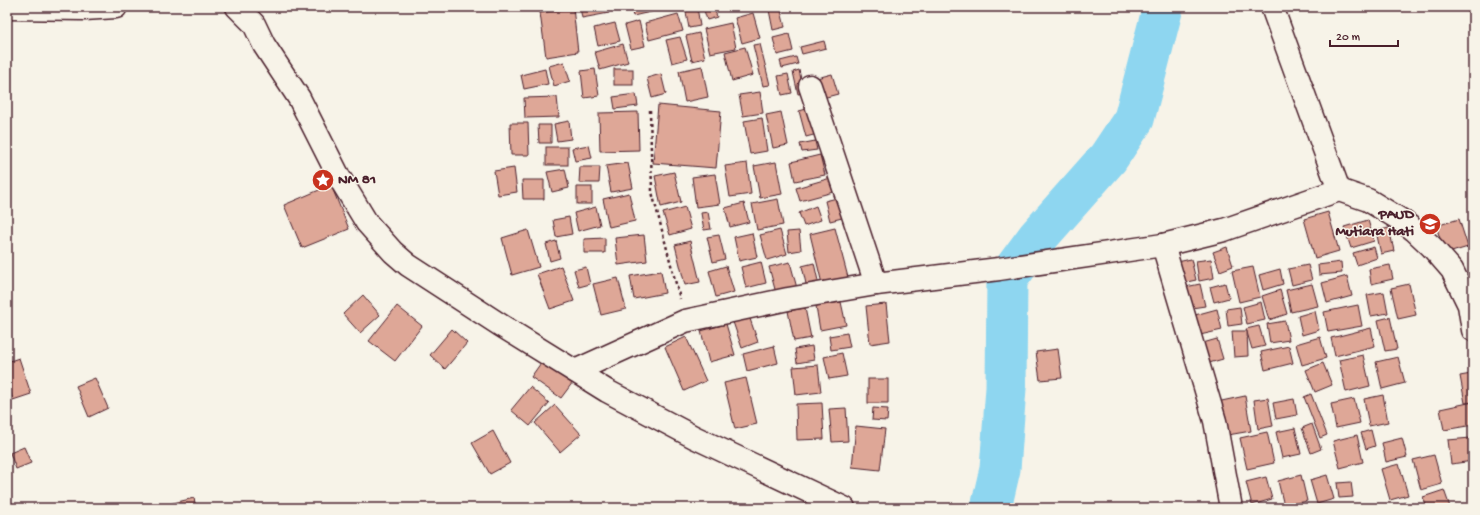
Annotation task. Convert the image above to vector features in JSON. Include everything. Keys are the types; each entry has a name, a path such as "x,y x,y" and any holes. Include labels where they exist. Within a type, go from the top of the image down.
{"street":[{"path":"7,8 84,10 116,7"},
{"path":"237,7 254,24 264,45 299,98 339,177 367,223 379,238 403,261 424,277 606,391 694,437 844,508"},
{"path":"1272,7 1339,190"},
{"path":"810,86 876,284"},
{"path":"575,371 685,321 788,299 876,284 999,269 1163,245 1224,230 1339,190 1368,200 1414,230 1452,270 1471,304 1473,330"},
{"path":"1163,245 1215,421 1231,508"}],"path":[{"path":"650,110 652,192 685,321"}],"building":[{"path":"580,7 608,7 609,13 582,18"},
{"path":"630,7 668,7 668,8 633,16"},
{"path":"685,7 697,7 700,26 689,28"},
{"path":"703,7 714,7 717,17 707,20"},
{"path":"780,7 785,27 773,30 769,10"},
{"path":"573,8 578,52 546,57 540,13"},
{"path":"753,13 760,38 742,43 735,18"},
{"path":"678,14 683,31 649,40 645,23"},
{"path":"639,21 645,46 631,49 625,25"},
{"path":"615,23 620,41 598,46 594,28"},
{"path":"731,23 736,48 710,53 704,29"},
{"path":"699,33 705,58 692,61 686,36"},
{"path":"789,34 793,51 777,55 773,38"},
{"path":"680,37 687,59 672,63 666,40"},
{"path":"824,41 826,48 802,54 800,47"},
{"path":"623,44 628,62 600,70 595,52"},
{"path":"760,44 770,85 763,86 753,45"},
{"path":"745,47 753,75 732,81 725,52"},
{"path":"796,57 798,64 782,68 780,61"},
{"path":"564,62 570,81 554,86 549,66"},
{"path":"702,66 708,97 685,102 679,71"},
{"path":"545,69 548,84 524,89 521,75"},
{"path":"595,69 599,96 584,98 581,71"},
{"path":"614,69 633,69 633,85 614,85"},
{"path":"799,70 804,93 798,94 793,72"},
{"path":"661,74 666,94 652,98 647,78"},
{"path":"788,74 792,93 782,95 778,76"},
{"path":"832,74 838,94 819,99 813,79"},
{"path":"760,92 763,113 743,116 739,95"},
{"path":"636,94 638,106 615,109 613,97"},
{"path":"557,97 559,117 525,118 524,98"},
{"path":"658,105 721,111 716,168 653,163"},
{"path":"814,107 821,133 806,137 799,111"},
{"path":"638,112 639,150 600,151 599,113"},
{"path":"781,112 788,145 773,148 766,115"},
{"path":"762,118 767,151 750,154 744,121"},
{"path":"569,121 571,139 557,141 554,124"},
{"path":"510,123 528,123 529,155 511,155"},
{"path":"538,125 551,125 551,143 539,143"},
{"path":"815,141 817,150 802,152 800,144"},
{"path":"589,145 592,158 575,161 572,148"},
{"path":"546,147 568,147 568,165 546,165"},
{"path":"820,155 825,175 795,181 791,162"},
{"path":"776,162 782,194 760,198 754,166"},
{"path":"628,163 633,188 611,192 606,166"},
{"path":"747,163 751,194 730,197 725,166"},
{"path":"580,167 600,167 599,183 579,183"},
{"path":"514,168 517,192 498,195 494,171"},
{"path":"565,169 569,188 552,192 547,172"},
{"path":"674,172 681,202 661,207 655,176"},
{"path":"715,174 720,204 696,207 692,177"},
{"path":"834,177 837,191 800,201 796,188"},
{"path":"522,180 544,180 544,199 523,199"},
{"path":"331,185 349,229 302,248 284,205"},
{"path":"577,187 592,187 592,204 577,204"},
{"path":"629,193 635,221 609,227 603,199"},
{"path":"841,197 846,217 830,221 825,201"},
{"path":"778,199 783,225 757,230 752,204"},
{"path":"744,203 749,222 730,227 725,208"},
{"path":"816,206 821,220 804,226 799,213"},
{"path":"596,207 600,225 578,231 574,213"},
{"path":"685,207 691,229 670,235 663,213"},
{"path":"708,212 711,229 704,230 701,213"},
{"path":"1328,212 1339,251 1315,258 1304,219"},
{"path":"569,217 572,234 556,237 553,220"},
{"path":"1459,219 1468,247 1445,254 1436,226"},
{"path":"1368,220 1374,241 1351,248 1344,227"},
{"path":"835,228 850,285 824,292 810,234"},
{"path":"1389,228 1394,251 1381,254 1376,231"},
{"path":"528,230 539,267 512,275 502,238"},
{"path":"780,230 787,254 767,260 760,235"},
{"path":"799,231 801,250 789,252 787,232"},
{"path":"752,233 757,257 739,261 734,237"},
{"path":"644,235 647,261 618,265 615,238"},
{"path":"719,235 725,259 713,262 707,237"},
{"path":"605,238 605,253 584,253 584,239"},
{"path":"556,241 560,258 550,261 546,244"},
{"path":"690,241 700,282 685,285 675,245"},
{"path":"1227,247 1233,266 1220,271 1213,252"},
{"path":"1374,247 1377,258 1357,265 1353,253"},
{"path":"1191,259 1196,280 1178,284 1173,263"},
{"path":"1211,259 1214,278 1199,281 1196,261"},
{"path":"761,262 766,283 746,288 741,267"},
{"path":"790,262 798,292 777,297 769,267"},
{"path":"1341,262 1342,273 1319,275 1318,265"},
{"path":"814,263 820,290 808,293 802,266"},
{"path":"1308,265 1312,280 1292,285 1288,269"},
{"path":"1390,265 1393,279 1371,284 1369,269"},
{"path":"561,266 574,301 550,309 537,274"},
{"path":"726,266 734,292 716,297 709,271"},
{"path":"586,267 590,284 579,287 574,270"},
{"path":"1253,267 1260,297 1239,302 1232,271"},
{"path":"1280,269 1283,284 1263,290 1259,275"},
{"path":"661,271 665,293 634,299 630,276"},
{"path":"1347,276 1352,296 1327,303 1322,283"},
{"path":"618,278 626,309 601,315 593,284"},
{"path":"1225,283 1229,298 1214,302 1210,287"},
{"path":"1200,284 1205,306 1185,309 1181,288"},
{"path":"1312,284 1318,306 1291,312 1286,290"},
{"path":"1409,284 1416,315 1398,319 1391,288"},
{"path":"1280,290 1287,314 1269,320 1262,296"},
{"path":"1384,292 1388,313 1371,316 1367,295"},
{"path":"363,295 380,315 360,333 343,314"},
{"path":"841,302 846,325 820,330 816,306"},
{"path":"1261,302 1265,320 1247,324 1243,307"},
{"path":"886,304 890,341 870,344 866,306"},
{"path":"1358,305 1362,326 1328,332 1324,312"},
{"path":"397,306 422,326 395,361 369,341"},
{"path":"1240,307 1242,324 1228,326 1226,309"},
{"path":"805,308 811,338 794,341 788,311"},
{"path":"1217,309 1222,330 1200,335 1195,315"},
{"path":"1315,311 1319,330 1302,335 1298,316"},
{"path":"749,316 758,342 742,348 733,322"},
{"path":"1390,317 1397,349 1385,351 1378,320"},
{"path":"1285,321 1289,340 1270,343 1267,324"},
{"path":"726,324 735,355 709,362 701,331"},
{"path":"1259,326 1265,346 1252,349 1246,329"},
{"path":"1371,328 1375,346 1335,356 1331,338"},
{"path":"452,329 467,343 445,369 430,355"},
{"path":"1232,331 1247,331 1248,356 1234,357"},
{"path":"847,333 850,347 831,350 829,336"},
{"path":"686,337 706,381 684,391 665,347"},
{"path":"1320,337 1326,358 1302,365 1296,344"},
{"path":"1217,339 1223,359 1209,363 1203,343"},
{"path":"774,346 778,363 747,371 743,354"},
{"path":"812,346 814,360 797,363 795,349"},
{"path":"1289,346 1293,363 1265,370 1261,352"},
{"path":"1058,349 1062,378 1040,380 1036,352"},
{"path":"842,353 847,376 829,379 824,357"},
{"path":"1363,355 1370,386 1346,392 1339,360"},
{"path":"1398,357 1405,383 1382,389 1376,362"},
{"path":"19,358 31,394 13,400 7,382 7,362"},
{"path":"543,360 573,382 561,398 531,377"},
{"path":"1323,363 1332,385 1315,392 1306,370"},
{"path":"818,365 821,392 796,395 793,367"},
{"path":"1471,374 1473,402 1465,403 1460,376"},
{"path":"95,378 108,408 89,417 76,386"},
{"path":"746,378 757,424 735,429 724,383"},
{"path":"868,379 888,379 888,403 868,403"},
{"path":"530,387 549,403 530,426 511,410"},
{"path":"1311,394 1327,435 1320,438 1304,397"},
{"path":"1383,395 1388,422 1369,426 1364,399"},
{"path":"1245,396 1251,431 1222,436 1217,402"},
{"path":"1268,398 1273,426 1258,429 1254,400"},
{"path":"1294,399 1297,415 1276,419 1273,403"},
{"path":"1354,399 1360,423 1336,428 1331,404"},
{"path":"1473,402 1473,425 1444,430 1440,409"},
{"path":"822,403 824,439 797,440 796,404"},
{"path":"555,405 581,434 560,452 535,423"},
{"path":"846,408 848,441 832,442 829,409"},
{"path":"873,408 888,409 887,421 872,420"},
{"path":"1312,424 1321,449 1311,453 1302,428"},
{"path":"856,426 885,429 880,470 852,467"},
{"path":"1295,428 1301,454 1282,458 1276,432"},
{"path":"1371,430 1375,446 1366,449 1361,433"},
{"path":"493,431 510,463 490,474 472,443"},
{"path":"1267,432 1274,463 1247,469 1240,438"},
{"path":"1357,435 1363,462 1340,468 1333,441"},
{"path":"1402,438 1407,457 1386,462 1382,443"},
{"path":"1471,438 1473,461 1451,464 1448,440"},
{"path":"24,447 31,463 16,469 10,453"},
{"path":"1434,455 1442,484 1421,490 1413,460"},
{"path":"1399,464 1408,495 1390,500 1381,469"},
{"path":"1301,475 1307,501 1284,506 1278,481"},
{"path":"1327,475 1334,499 1317,504 1310,480"},
{"path":"1266,477 1272,499 1252,505 1246,482"},
{"path":"1351,482 1353,497 1339,498 1337,483"},
{"path":"1444,490 1450,507 1427,508 1423,497"},
{"path":"194,498 196,508 166,508 165,505"},
{"path":"1406,502 1408,508 1393,508 1393,507"}],"waterway":[{"path":"991,508 1000,469 1006,388 1007,279 1038,237 1108,158 1134,119 1163,7"}],"place":[{"name":"NM 81","path":"323,180"},
{"name":"PAUD Mutiara Hati","path":"1430,224"}]}
